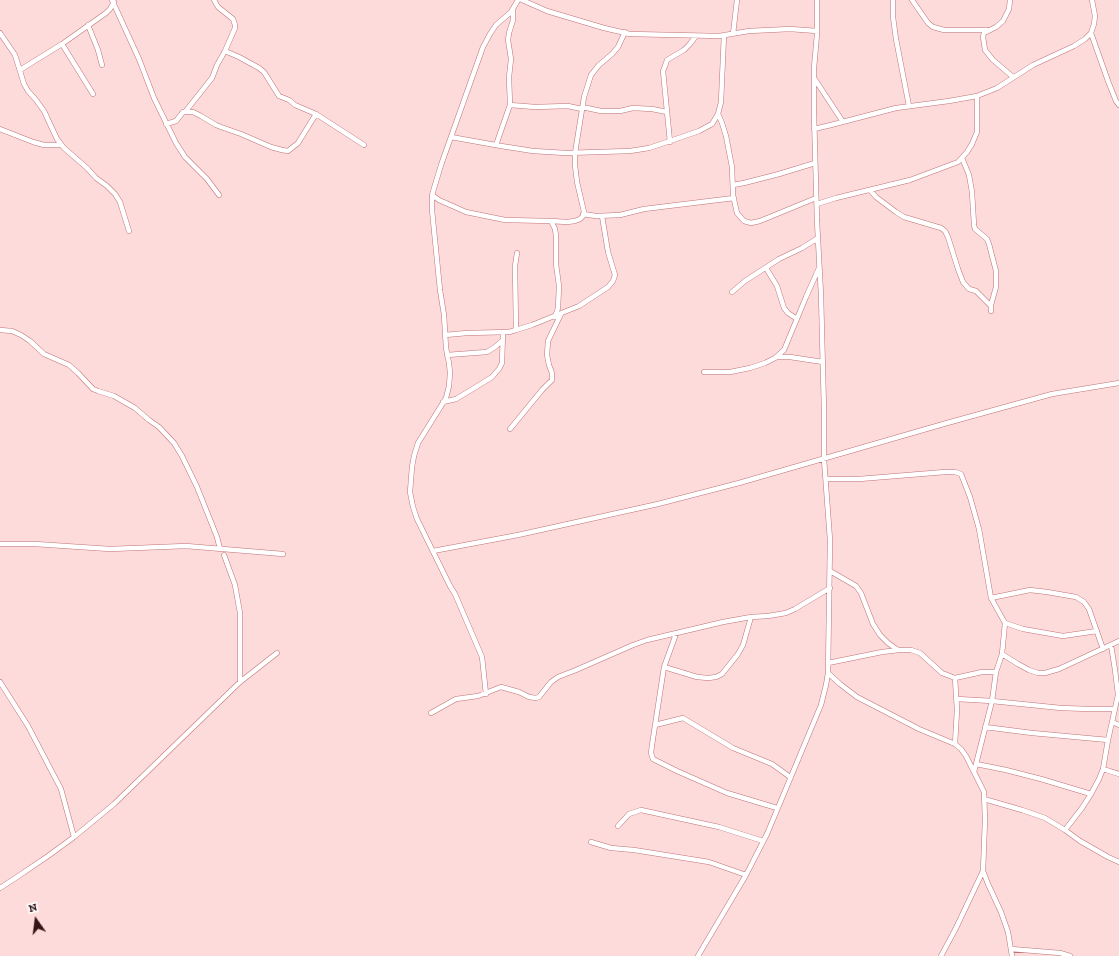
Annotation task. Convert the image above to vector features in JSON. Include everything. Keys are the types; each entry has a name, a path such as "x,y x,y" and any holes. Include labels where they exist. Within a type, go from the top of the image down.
{"street":[{"path":"166,124 176,121 181,114 185,112 212,78 226,51 235,25 233,19 218,7 214,0"},
{"path":"486,694 482,657 455,594 417,519 410,492 411,472 418,443 446,398 449,380 444,315 432,210 432,195 441,164 483,47 490,34 511,12 518,0"},
{"path":"522,0 547,11 604,28 625,32 655,35 696,36 719,36 756,30 817,32"},
{"path":"733,34 737,0"},
{"path":"698,956 746,875 763,841 821,705 828,673 830,540 824,459 814,129 817,0"},
{"path":"893,0 893,17 896,39 909,106"},
{"path":"912,0 924,18 933,27 944,30 989,30"},
{"path":"1010,0 1009,9 1003,22 984,33 983,37 985,50 993,60 1013,77"},
{"path":"814,129 896,108 978,96 997,88 1032,65 1074,46 1085,39 1091,33 1096,16 1092,0"},
{"path":"20,70 62,44 106,13 110,9 113,1"},
{"path":"113,1 139,59 154,98 176,143 185,157 207,179 219,195"},
{"path":"496,146 510,105 510,59 508,40 513,20 513,9"},
{"path":"88,25 102,65"},
{"path":"432,195 439,200 466,212 504,220 567,222 580,219 583,214 582,202 577,182 575,153 582,108 588,83 591,75 599,65 618,47 625,32"},
{"path":"0,33 15,55 28,92 44,110 51,128 61,145 115,194 120,202 129,231"},
{"path":"1091,33 1108,81 1119,105"},
{"path":"451,137 496,146 533,151 575,153 630,151 649,148 670,142 699,131 712,124 718,114 721,102 724,35"},
{"path":"670,142 663,71 667,60 684,50 696,36"},
{"path":"62,44 93,94"},
{"path":"226,51 264,72 279,96 316,114 364,145"},
{"path":"814,78 843,122"},
{"path":"817,204 910,180 958,162 967,152 977,132 978,96"},
{"path":"510,105 535,107 568,106 601,111 620,111 633,108 652,109 667,112"},
{"path":"185,112 193,112 221,127 272,147 288,151 298,143 316,114"},
{"path":"718,114 726,136 732,167 734,198 737,212 744,221 751,223 772,217 816,198"},
{"path":"0,129 44,145 61,145"},
{"path":"870,190 876,197 904,217 941,228 945,231 963,282 969,289 976,291 982,296 991,308 996,286 996,271 987,239 975,229 970,180 962,158"},
{"path":"733,185 772,176 816,163"},
{"path":"583,214 602,216 620,215 644,209 734,198"},
{"path":"445,335 509,332 532,326 578,306 608,287 613,281 615,275 608,252 602,216"},
{"path":"551,221 555,229 556,236 556,264 559,286 556,316"},
{"path":"732,292 745,281 780,259 818,238"},
{"path":"516,330 515,266 518,253"},
{"path":"704,372 730,372 750,368 765,363 776,357 784,350 819,267"},
{"path":"766,268 777,286 784,308 788,313 797,319"},
{"path":"510,430 542,390 552,380 552,373 547,355 548,341 561,314"},
{"path":"0,330 12,331 21,335 44,354 69,365 94,389 120,399 135,408 159,427 174,443 182,456 197,487 217,537 220,549"},
{"path":"443,402 456,399 492,377 499,369 502,362 504,332"},
{"path":"447,355 487,352 495,348 503,340"},
{"path":"776,357 790,357 822,362"},
{"path":"433,551 492,541 658,504 739,483 1052,394 1119,383"},
{"path":"826,479 859,479 945,472 955,472 961,474 970,497 979,529 991,598 1004,623 1002,654 996,672 992,701 974,772"},
{"path":"0,544 35,544 110,549 186,546 283,554"},
{"path":"224,555 235,584 240,613 240,682"},
{"path":"830,571 856,586 861,593 873,624 880,635 888,643 899,650"},
{"path":"431,713 456,699 486,694 501,687 536,698 539,697 551,682 558,677 633,644 705,626 751,617 786,613 830,588"},
{"path":"991,598 1030,590 1076,597 1084,602 1089,609 1103,648"},
{"path":"664,667 697,677 708,678 716,677 722,674 738,654 743,645 751,617"},
{"path":"1004,623 1023,629 1063,636 1097,631"},
{"path":"676,634 664,667 651,753 653,759 727,793 777,808"},
{"path":"1002,654 1029,670 1038,673 1045,673 1059,669 1119,641"},
{"path":"1065,830 1091,794 1103,769 1118,695 1118,686 1111,644"},
{"path":"828,663 882,652 911,650 920,653 942,673 956,678 982,672 996,672"},
{"path":"0,888 17,878 74,837 114,804 240,682 277,653"},
{"path":"828,673 857,697 910,725 955,744 961,749 984,792 983,871 1008,932 1012,956"},
{"path":"955,744 957,710 956,678"},
{"path":"0,682 28,726 61,789 74,837"},
{"path":"957,699 1089,710 1115,709"},
{"path":"655,725 684,718 733,748 772,764 790,778"},
{"path":"1112,722 1119,726"},
{"path":"985,726 1032,733 1108,740"},
{"path":"976,764 1041,779 1091,794"},
{"path":"1103,769 1119,774"},
{"path":"984,799 1045,818 1080,841 1119,862"},
{"path":"618,826 629,814 641,810 719,827 763,841"},
{"path":"591,842 611,848 634,850 708,862 746,875"},
{"path":"941,956 983,871"},
{"path":"1011,949 1053,952 1070,956"}]}
